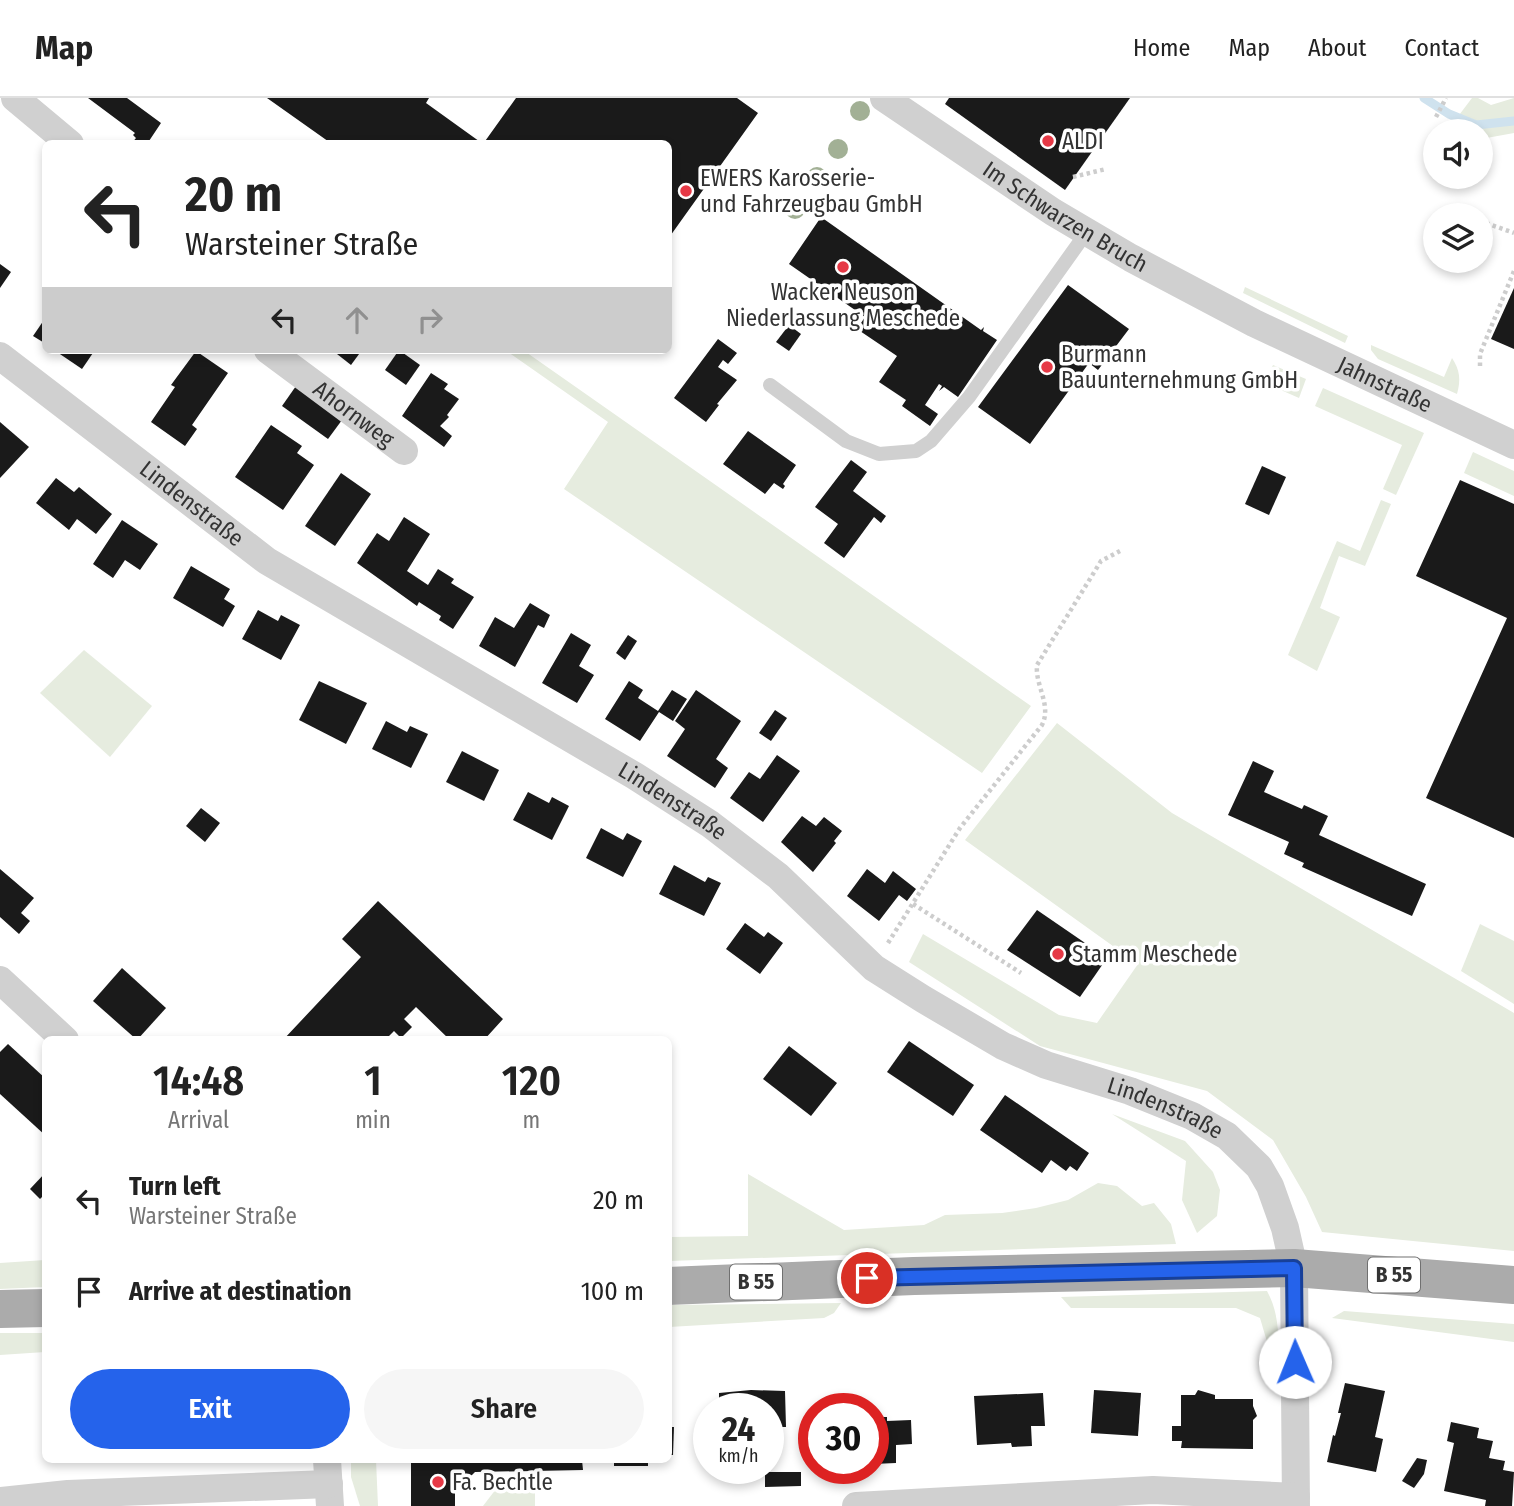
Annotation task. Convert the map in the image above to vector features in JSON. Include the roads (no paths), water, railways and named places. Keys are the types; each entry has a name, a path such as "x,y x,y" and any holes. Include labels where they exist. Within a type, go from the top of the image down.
{"main road":[{"name":"B 55","path":"672,1286 914,1276 1294,1268 1514,1285"},
{"path":"0,1309 42,1308"}],"street":[{"path":"0,112 13,98 65,140"},
{"name":"Im Schwarzen Bruch","path":"884,98 1086,233 1254,323"},
{"name":"Jahnstraße","path":"1254,323 1514,445"},
{"name":"Ahornweg","path":"273,354 404,451"},
{"name":"Lindenstraße","path":"0,356 267,561 635,776 729,837 778,876 874,968 963,1024 1003,1045 1046,1065 1130,1091 1192,1116 1227,1136 1259,1167 1270,1186 1285,1227 1294,1268 1296,1502"},
{"path":"0,980 61,1036"},
{"path":"0,1501 68,1494 329,1483"},
{"path":"856,1506 1153,1490 1296,1502"}],"lane":[{"path":"770,385 846,441 879,454 916,451 932,441 969,397 1086,233"}],"waterway":[{"path":"1424,98 1449,114 1476,125 1514,121"}],"place":[{"name":"ALDI","path":"1048,141"},
{"name":"EWERS Karosserie- und Fahrzeugbau GmbH","path":"686,191"},
{"name":"Wacker Neuson Niederlassung Meschede","path":"843,267"},
{"name":"Burmann Bauunternehmung GmbH","path":"1047,367"},
{"name":"Stamm Meschede","path":"1058,954"},
{"name":"Fa. Bechtle","path":"438,1482"}]}
